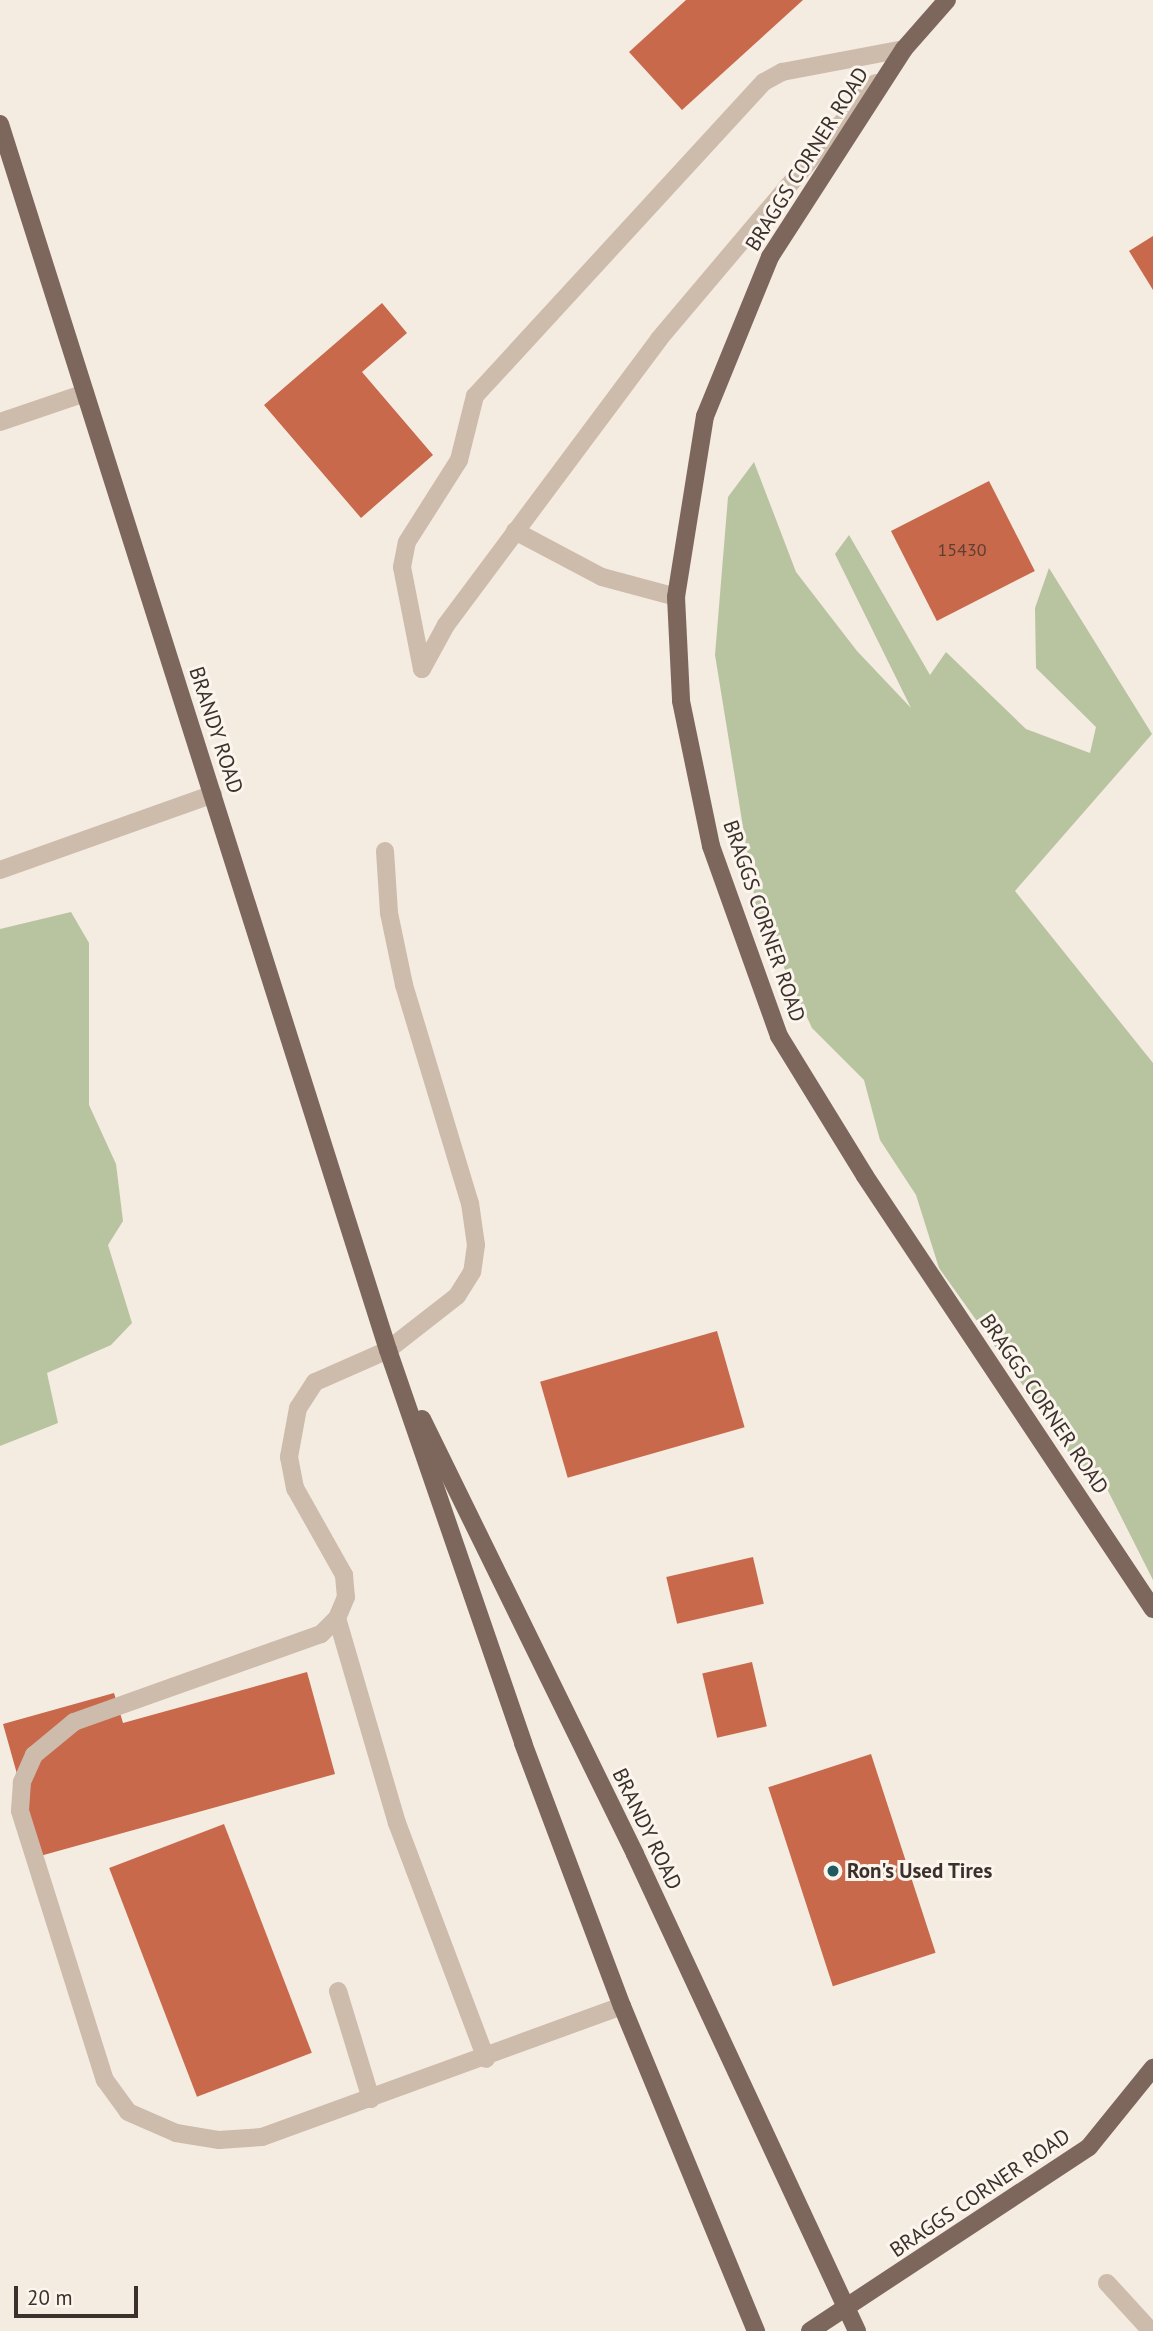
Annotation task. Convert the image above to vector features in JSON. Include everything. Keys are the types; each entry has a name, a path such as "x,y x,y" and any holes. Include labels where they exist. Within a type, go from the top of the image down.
{"main road":[{"name":"BRAGGS CORNER ROAD","path":"947,0 904,49 770,257 705,415 676,597 681,701 711,846 779,1036 865,1176 1153,1609"},
{"name":"BRANDY ROAD","path":"0,124 388,1350 523,1743 622,2006 755,2331"},
{"name":"BRANDY ROAD","path":"388,1350 635,1854 858,2331"},
{"name":"BRAGGS CORNER ROAD","path":"810,2331 848,2311 1089,2147 1153,2068"}],"lane":[{"path":"904,49 659,339 446,625 422,669 402,568 407,542 459,460 475,396 764,82 782,72 904,49"},
{"path":"0,422 85,393"},
{"path":"515,531 602,577 676,597"},
{"path":"0,870 213,794"},
{"path":"385,850 389,913 404,985 457,1153 477,1245 472,1272 457,1296 388,1350 316,1382 290,1432 295,1488 344,1575 346,1597 337,1618 321,1634 74,1722 34,1755 22,1782 20,1811 99,2065 128,2112 176,2133 219,2140 262,2137 486,2059 622,2006"},
{"path":"337,1618 397,1824 486,2059"},
{"path":"338,1990 371,2099"},
{"path":"1107,2283 1151,2331"}],"green space":[{"path":"754,462 796,572 857,651 911,708 835,554 849,535 930,675 946,652 1026,729 1090,753 1096,727 1036,668 1035,608 1049,568 1152,734 1015,891 1153,1063 1153,1580 1098,1471 1075,1468 1054,1419 1024,1387 939,1268 916,1195 880,1140 864,1080 812,1028 756,907 715,655 728,497"},
{"path":"71,912 89,943 89,1105 116,1164 123,1221 108,1245 132,1323 111,1345 47,1373 58,1423 0,1446 0,929"}],"building":[{"path":"686,0 803,0 682,110 629,52"},
{"path":"1153,236 1153,290 1129,251"},
{"path":"382,303 407,333 362,372 433,455 361,518 264,405"},
{"path":"989,481 1035,571 937,621 891,531"},
{"path":"717,1331 745,1427 568,1478 540,1382"},
{"path":"753,1557 764,1604 677,1624 666,1577"},
{"path":"752,1662 767,1726 717,1738 702,1673"},
{"path":"307,1672 335,1774 40,1856 3,1724 114,1693 123,1723"},
{"path":"871,1754 936,1953 833,1986 768,1787"},
{"path":"224,1824 312,2053 197,2097 109,1868"}],"place":[{"name":"Ron's Used Tires","path":"833,1871"}]}
